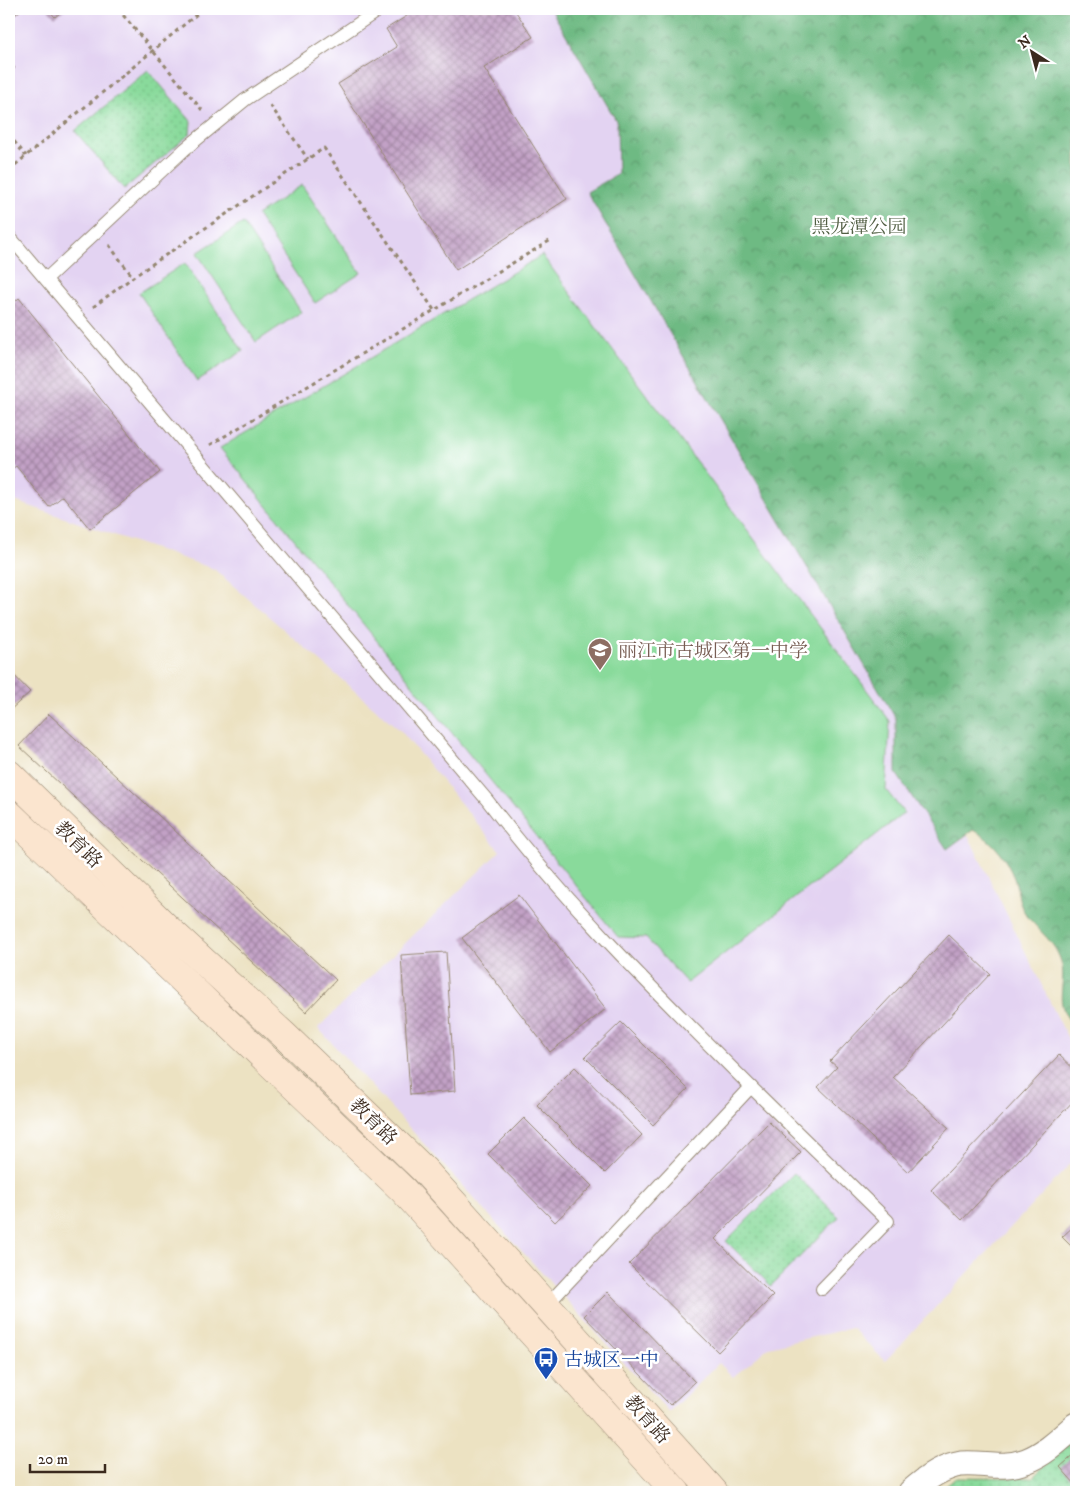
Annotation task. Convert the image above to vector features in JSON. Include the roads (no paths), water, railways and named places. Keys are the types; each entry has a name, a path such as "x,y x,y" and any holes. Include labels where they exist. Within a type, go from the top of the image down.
{"street":[{"name":"教育路","path":"9,774 165,926 285,1036 424,1170 714,1492"},
{"name":"教育路","path":"9,814 403,1190 676,1492"},
{"path":"911,1492 943,1468 962,1464 995,1467 1027,1461 1045,1451 1076,1424"}],"lane":[{"path":"46,279 185,150 215,125 259,90 380,9"},
{"path":"9,236 487,800 559,890 628,963 751,1087 888,1221 822,1289"},
{"path":"546,1306 751,1087"}],"place":[{"name":"丽江市古城区第一中学","path":"600,671"},
{"name":"古城区一中","path":"546,1380"}],"park label":[{"name":"黑龙潭公园","path":"859,226"}]}
